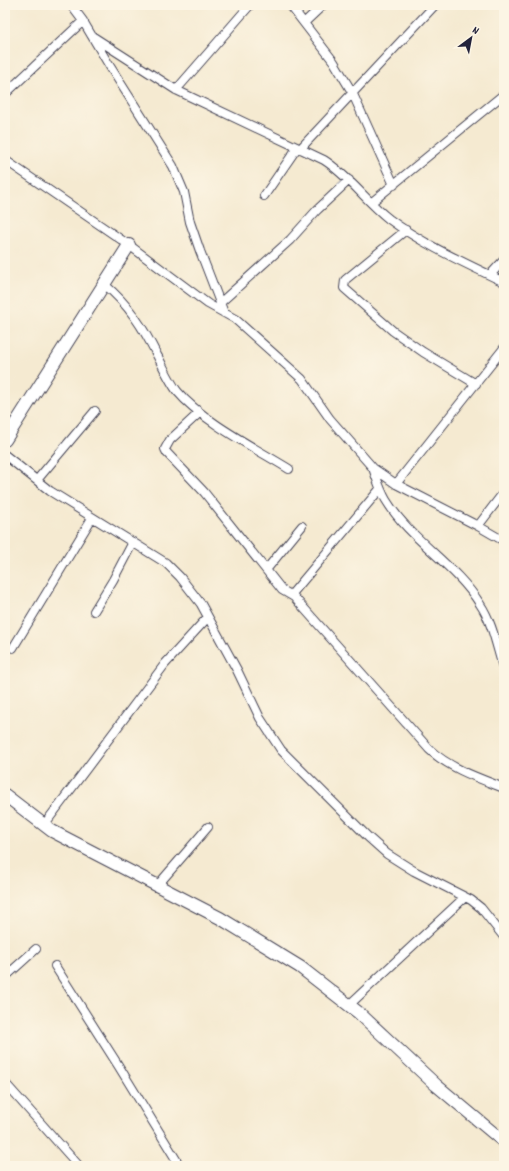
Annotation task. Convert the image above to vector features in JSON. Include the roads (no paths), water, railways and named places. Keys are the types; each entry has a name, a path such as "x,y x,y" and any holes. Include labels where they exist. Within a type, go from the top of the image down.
{"street":[{"path":"71,5 83,21 173,166 184,192 190,222 200,251 224,313"},
{"path":"176,90 250,5"},
{"path":"290,5 334,62 352,92 394,185"},
{"path":"304,22 323,5"},
{"path":"264,196 299,149 435,5"},
{"path":"5,94 83,21"},
{"path":"92,36 176,90 324,160 349,180 372,202 380,212 406,230 490,276 504,282"},
{"path":"372,202 504,94"},
{"path":"5,160 128,245 208,304 235,319 302,380 330,418 373,468 396,484 504,541"},
{"path":"220,303 290,240 317,210 349,180"},
{"path":"406,230 353,272 345,280 344,288 393,331 476,384"},
{"path":"5,440 128,245"},
{"path":"490,276 504,260"},
{"path":"104,284 120,298 131,311 168,377 181,395 199,412 289,469"},
{"path":"396,484 504,348"},
{"path":"37,480 95,411"},
{"path":"199,412 170,440 165,448 166,453 204,492 282,590 291,595 435,755 454,766 504,788"},
{"path":"5,455 37,480 92,518 166,563 201,604 237,670 260,718 270,734 291,760 387,854 414,871 466,897 481,908 504,937"},
{"path":"373,468 380,489 395,512 468,588 480,604 489,624 504,670"},
{"path":"291,595 380,489"},
{"path":"478,526 504,492"},
{"path":"13,648 92,518"},
{"path":"266,570 302,526"},
{"path":"94,611 114,580 133,542"},
{"path":"44,825 165,664 208,617"},
{"path":"496,648 504,653"},
{"path":"5,795 52,831 220,918 300,967 349,1005 436,1086 504,1142"},
{"path":"156,886 208,827"},
{"path":"349,1005 466,897"},
{"path":"5,976 36,949"},
{"path":"55,966 118,1064 180,1166"},
{"path":"5,1083 79,1166"}]}
